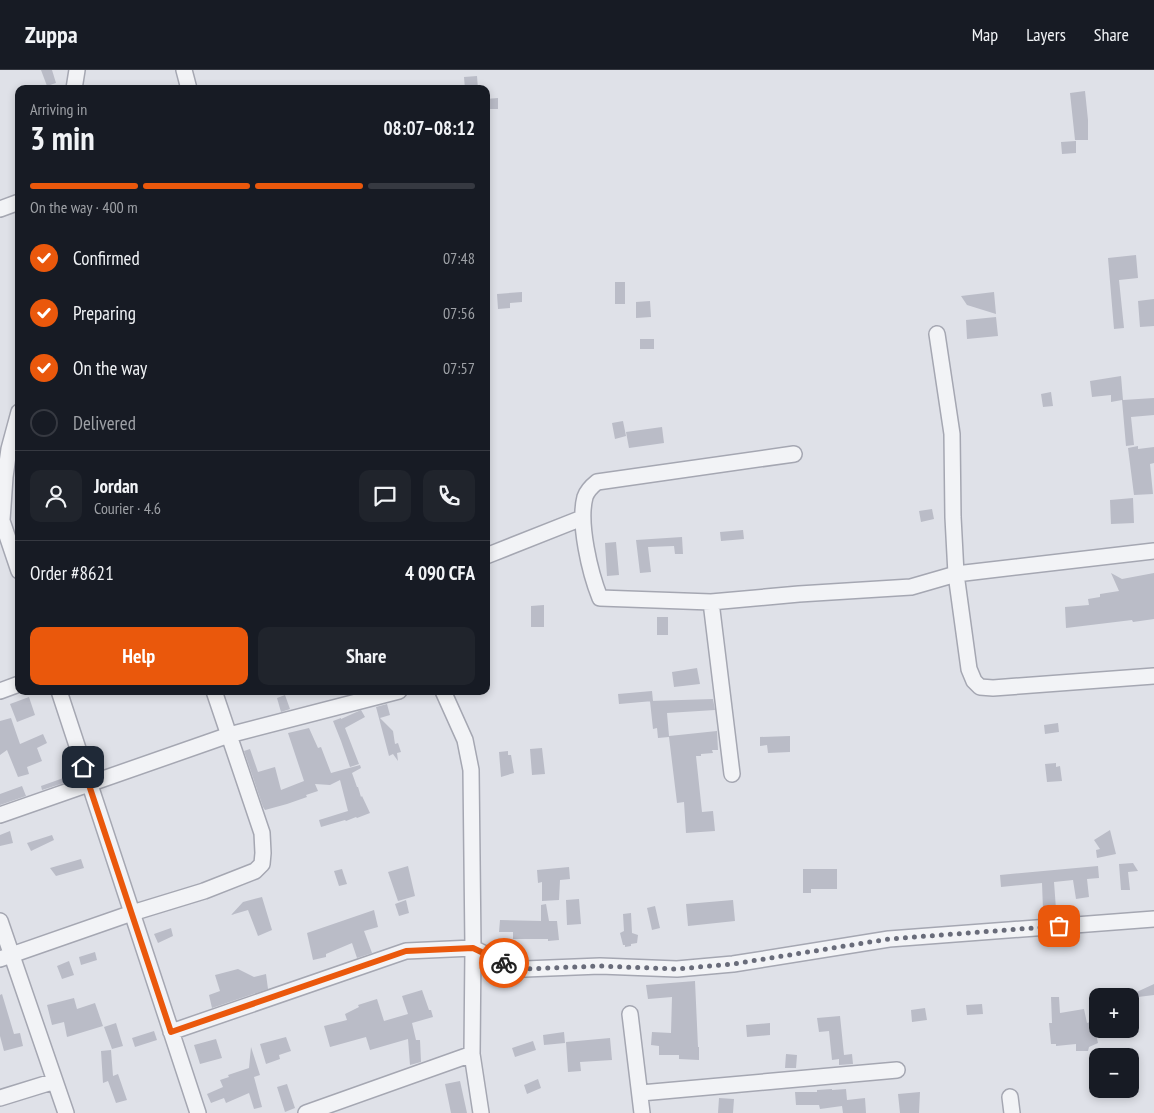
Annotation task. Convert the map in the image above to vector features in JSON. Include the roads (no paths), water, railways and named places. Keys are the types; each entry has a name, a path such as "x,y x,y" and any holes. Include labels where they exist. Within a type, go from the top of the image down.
{"street":[{"path":"75,85 77,70"},
{"path":"184,70 188,85"},
{"path":"0,209 15,203"},
{"path":"937,334 952,434 956,574 969,669 974,681 980,687 993,688 1154,676"},
{"path":"15,429 4,477 1,518 15,559"},
{"path":"794,454 597,482 590,488 586,496 582,518 594,583 600,598 711,602 911,587 956,574 1154,550"},
{"path":"490,554 582,518"},
{"path":"711,602 732,774"},
{"path":"0,691 15,685"},
{"path":"60,695 198,1113"},
{"path":"6,957 132,913 204,891 255,871 262,864 262,833 215,695"},
{"path":"0,815 89,786 229,735 384,695"},
{"path":"445,695 465,740 470,770 473,948 472,1054 481,1113"},
{"path":"171,1032 406,951 473,948 511,967 525,969 600,966 676,969 733,964 889,939 1154,919"},
{"path":"0,921 6,957 66,1113"},
{"path":"630,1014 642,1113"},
{"path":"306,1113 472,1054"},
{"path":"641,1093 896,1070"},
{"path":"0,1098 55,1081"},
{"path":"1010,1097 1012,1113"}]}
